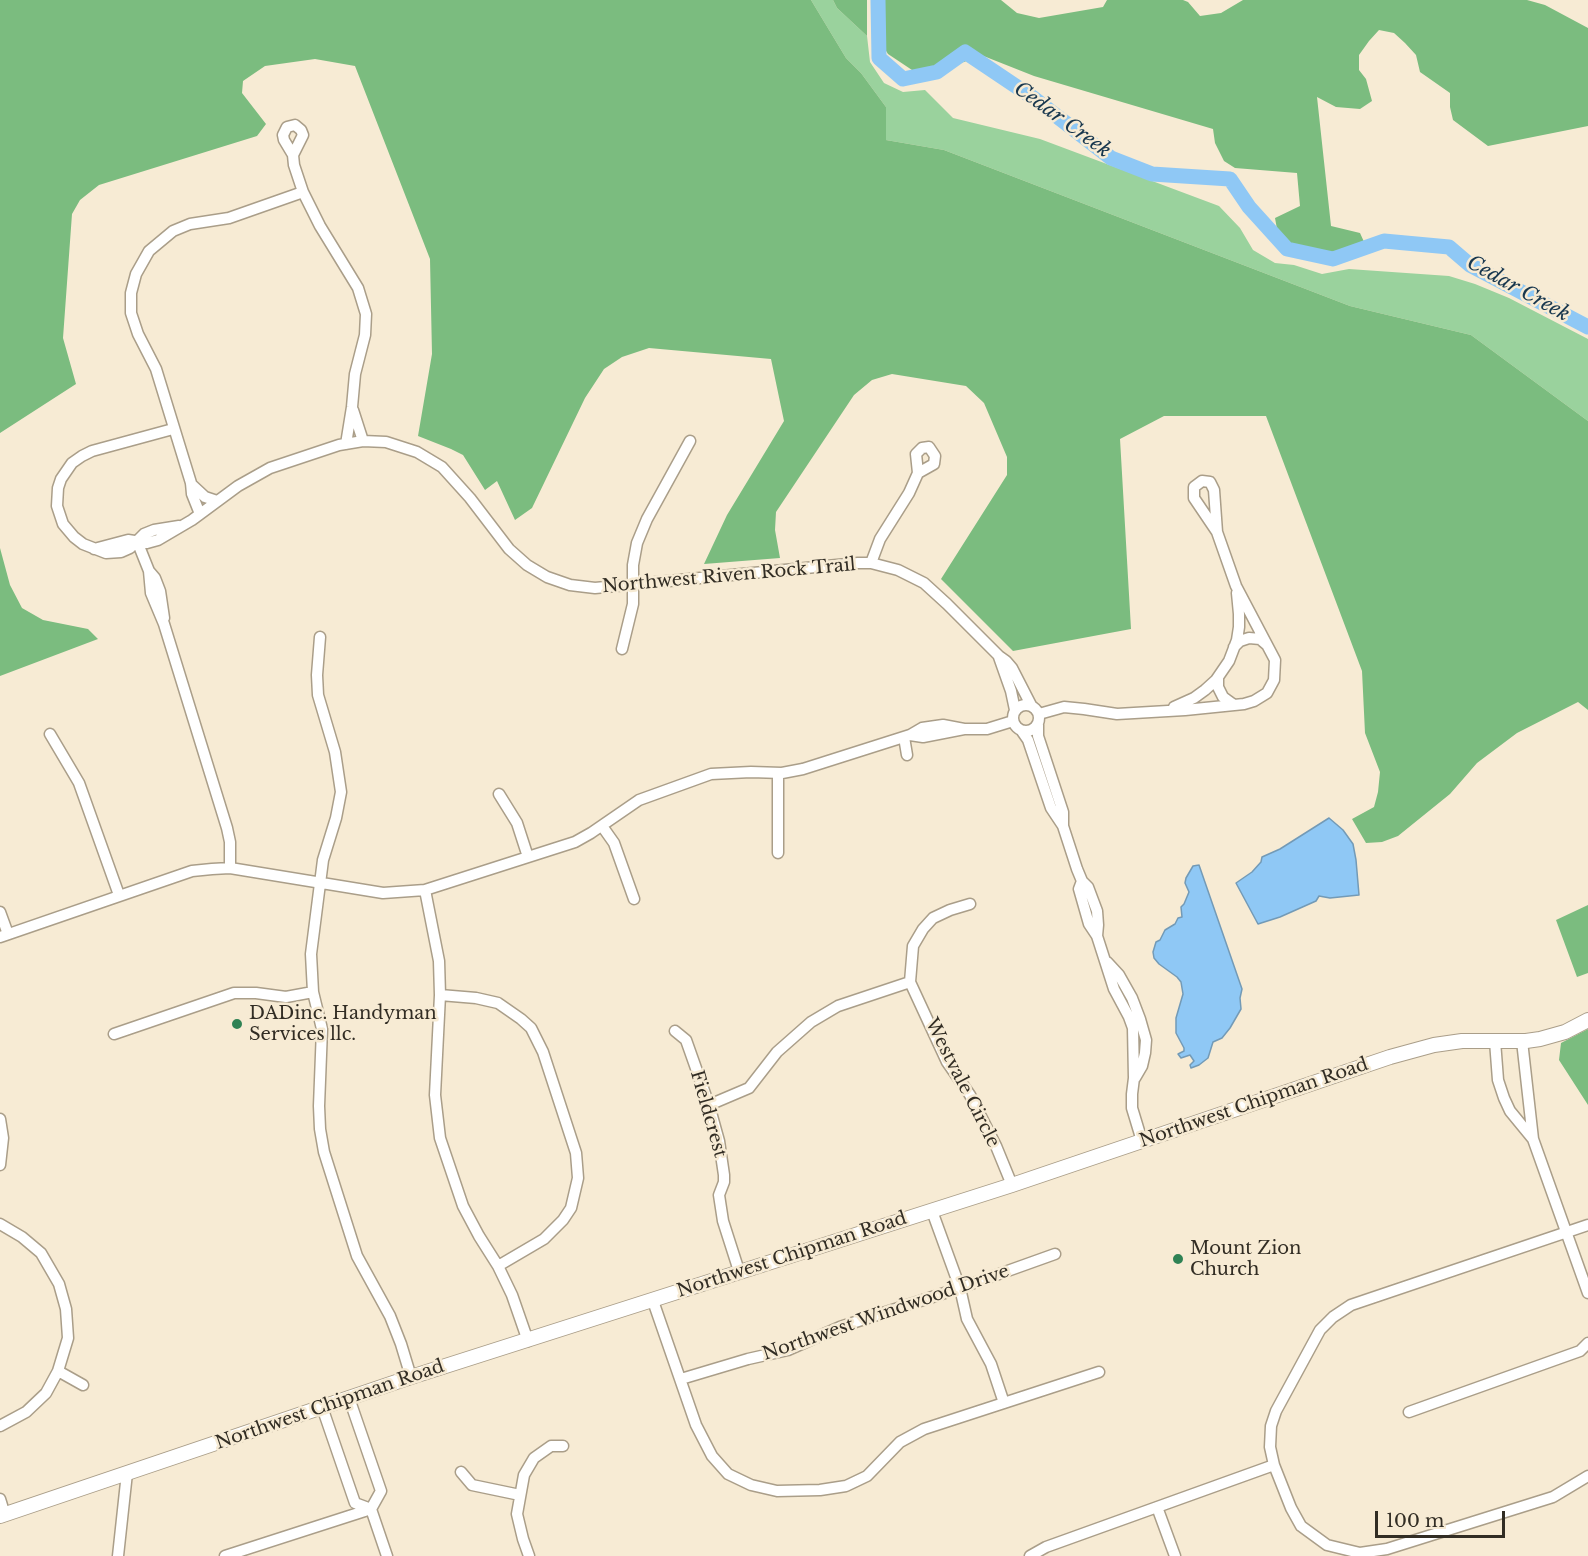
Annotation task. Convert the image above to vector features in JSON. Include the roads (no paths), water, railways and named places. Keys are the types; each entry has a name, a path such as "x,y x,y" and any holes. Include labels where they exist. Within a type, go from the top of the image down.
{"main road":[{"name":"Northwest Chipman Road","path":"3,1516 411,1377 1012,1185 1390,1057 1434,1045 1470,1040 1522,1041 1553,1036 1588,1020"}],"street":[{"path":"293,155 303,192 320,226 358,288 366,314 346,444"},
{"path":"200,514 192,494 156,369 138,334 132,314 131,293 136,274 142,261 160,241 181,227 230,218 303,192"},
{"path":"352,407 363,441"},
{"path":"173,429 92,451 77,459 65,470 57,488 56,497 59,516 74,537 94,549 106,553 121,552 130,548 137,541 149,572 151,593 164,624 227,828 230,842 230,868"},
{"name":"Northwest Riven Rock Trail","path":"137,541 147,543 158,540 200,514 253,476 327,448 363,441 386,442 402,446 442,467 470,498 509,549 526,565 547,577 570,585 595,588 633,585 843,563 871,563 898,570 924,583 1012,668 1038,719 1038,736 1063,812 1063,826"},
{"path":"622,649 633,604 635,554 640,534 690,441"},
{"path":"871,563 880,539 909,493 918,473"},
{"path":"190,483 204,497 217,501"},
{"path":"0,912 4,936 192,871 230,868 320,885 383,893 425,890 575,842 639,800 711,774 778,773 803,769 907,736 922,728 944,725 964,729 998,727 1017,721 1032,730 1038,719 1064,708 1117,714 1234,705 1254,701 1261,698 1271,687 1276,667 1269,647 1236,586 1217,532"},
{"path":"1164,711 1194,698 1218,678 1229,661 1234,647 1239,614 1236,586"},
{"path":"320,637 318,695 335,752 341,792 336,818 323,860 311,954 313,992 322,1029 319,1106 324,1152 357,1256 390,1316 411,1377"},
{"path":"1234,647 1244,639 1255,638 1260,639 1269,647"},
{"name":"Northwest Riven Rock Trail","path":"999,656 1017,721 1028,740 1051,808 1063,826 1082,880 1088,887 1097,911 1097,936 1104,958 1119,975 1132,998 1143,1029 1145,1053 1142,1066 1134,1078 1131,1094 1132,1108 1142,1141"},
{"path":"1218,678 1218,687 1223,697 1234,705"},
{"path":"1017,721 1022,705 1031,705"},
{"path":"50,734 79,783 119,895"},
{"path":"907,736 908,755"},
{"path":"778,773 778,853"},
{"path":"499,794 517,823 528,857"},
{"path":"602,826 614,843 634,899"},
{"path":"425,890 439,961 440,995 435,1095 438,1131 470,1221 498,1266 512,1295 528,1341"},
{"path":"709,1105 749,1088 777,1052 811,1022 838,1006 910,982 913,946 923,929 933,918 970,904"},
{"name":"Westvale Circle","path":"910,982 947,1062 970,1095 996,1146 1012,1185"},
{"path":"114,1034 234,993 286,997 313,992"},
{"path":"440,995 476,998 498,1004 531,1028 543,1052 576,1153 578,1178 571,1208 544,1239 498,1266"},
{"name":"Fieldcrest","path":"675,1031 686,1040 709,1105 723,1157 724,1182 719,1195 723,1221 739,1271"},
{"path":"1495,1041 1498,1080 1504,1098 1510,1111 1533,1139"},
{"path":"1522,1041 1533,1139 1588,1293"},
{"path":"0,1119 3,1138 0,1165"},
{"path":"932,1210 960,1288 967,1319 991,1364 1004,1403"},
{"path":"0,1224 22,1237 41,1254 59,1284 66,1310 68,1338 58,1371 46,1393 14,1420 0,1426"},
{"path":"1588,1225 1351,1305 1333,1317 1320,1330 1276,1411 1270,1438 1274,1465 1291,1508 1301,1526 1327,1545 1360,1553 1388,1549 1553,1497 1588,1476"},
{"name":"Northwest Windwood Drive","path":"681,1379 788,1350 840,1327 1055,1254"},
{"path":"653,1300 696,1425 712,1456 728,1474 751,1485 777,1491 820,1490 846,1486 867,1476 900,1442 924,1429 1099,1372"},
{"path":"1409,1412 1580,1351 1588,1343"},
{"path":"58,1371 83,1385"},
{"path":"225,1556 371,1509 381,1491 348,1398"},
{"path":"322,1407 355,1503 371,1509"},
{"path":"530,1556 517,1514 524,1475 534,1458 551,1446 563,1446"},
{"path":"1030,1556 1046,1547 1274,1465"},
{"path":"461,1472 472,1485 519,1495"},
{"path":"117,1556 127,1473"},
{"path":"0,1499 3,1516"},
{"path":"1157,1507 1175,1556"},
{"path":"371,1509 387,1556"}],"water":[{"path":"1329,818 1343,830 1353,844 1359,895 1330,898 1319,896 1316,901 1258,924 1236,883 1252,872 1261,862 1262,857 1280,849"},
{"path":"1199,865 1242,989 1241,1009 1230,1028 1222,1038 1213,1042 1208,1058 1191,1068 1190,1065 1194,1061 1190,1055 1181,1058 1178,1054 1184,1051 1176,1033 1176,1018 1183,994 1181,982 1159,964 1153,952 1156,942 1160,940 1165,930 1182,917 1181,907 1189,892 1185,883 1186,878 1193,866"}],"waterway":[{"name":"Cedar Creek","path":"878,0 879,58 903,79 937,72 965,52 1032,97 1111,158 1152,174 1230,179 1249,207 1287,249 1333,259 1384,241 1449,247 1470,265 1588,327"}],"place":[{"name":"DADinc. Handyman Services llc.","path":"237,1024"},
{"name":"Mount Zion Church","path":"1178,1259"}]}
